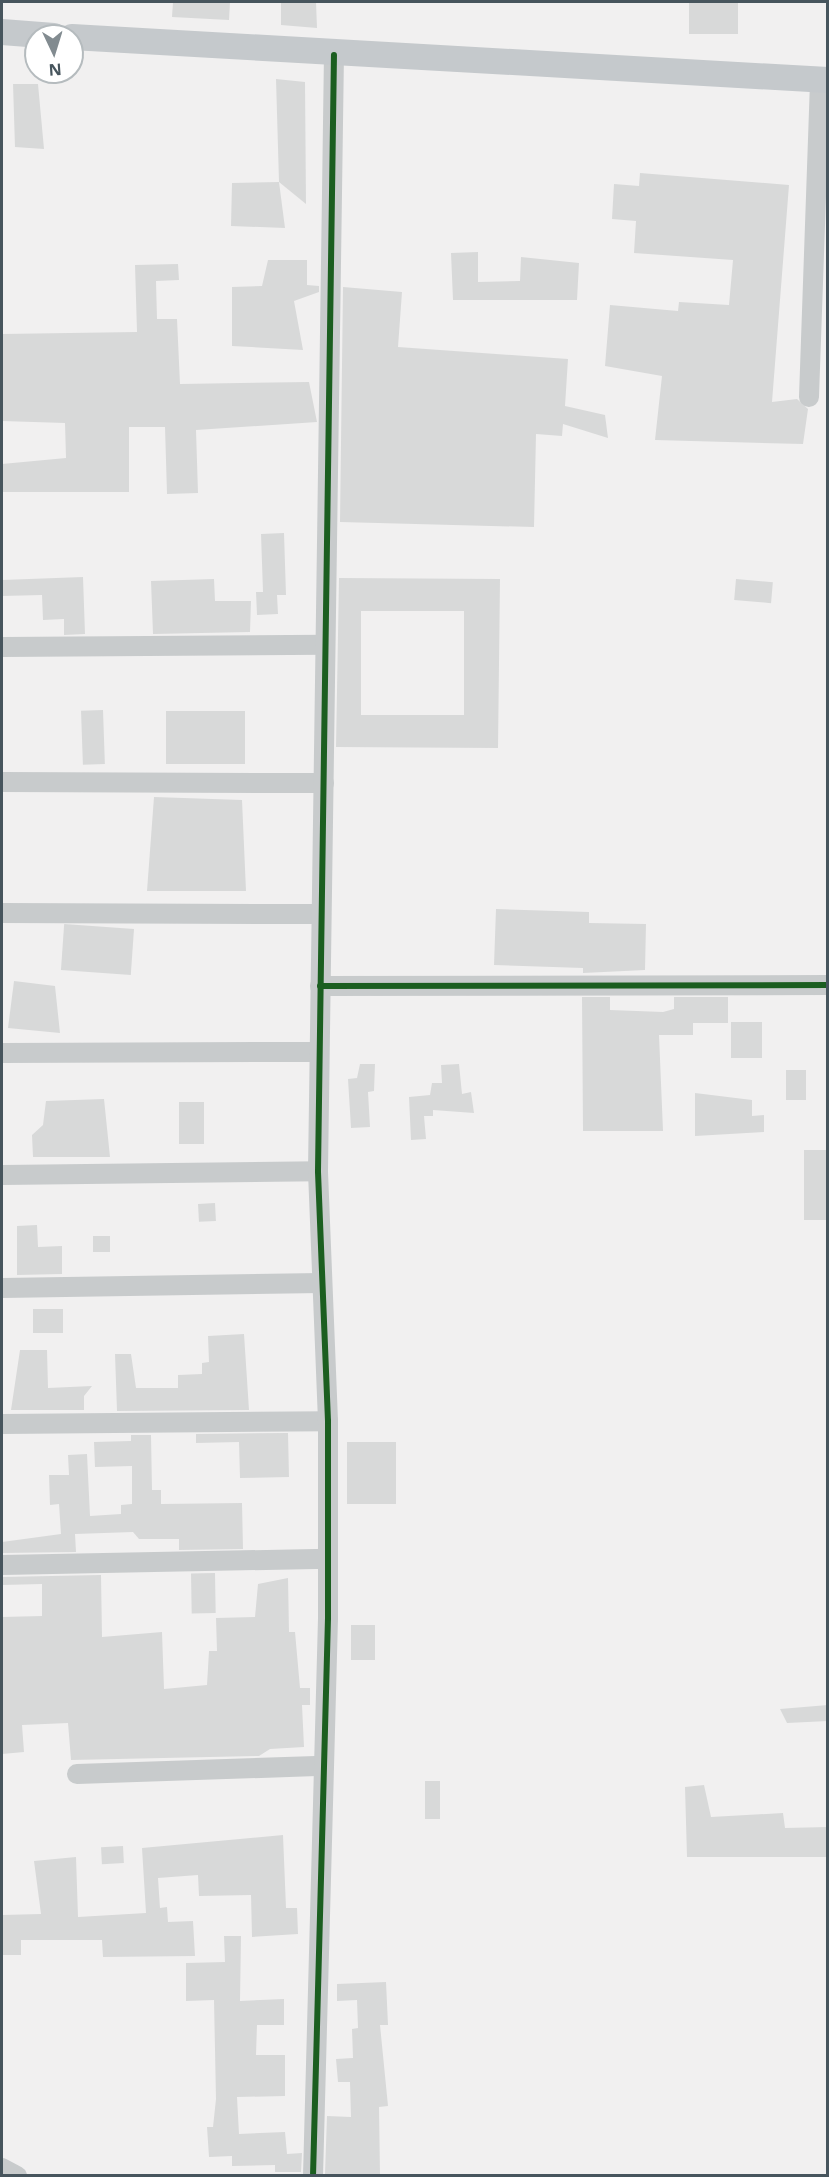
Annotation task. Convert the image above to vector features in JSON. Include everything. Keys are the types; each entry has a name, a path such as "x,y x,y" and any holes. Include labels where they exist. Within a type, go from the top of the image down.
{"main road":[{"path":"2,32 24,34"},
{"path":"84,38 334,55 825,82"}],"street":[{"path":"313,2175 328,1559 328,1421 318,1172 334,55"},
{"path":"809,397 825,82"},
{"path":"2,647 325,645"},
{"path":"2,782 324,783"},
{"path":"2,913 321,914"},
{"path":"320,986 828,985"},
{"path":"2,1053 319,1052"},
{"path":"2,1175 318,1172"},
{"path":"2,1288 321,1283"},
{"path":"2,1424 328,1421"},
{"path":"2,1565 328,1559"},
{"path":"77,1774 324,1766"},
{"path":"2,2168 17,2175"}],"building":[{"path":"173,2 230,2 229,20 172,17"},
{"path":"281,2 316,2 317,28 281,25"},
{"path":"689,2 738,2 738,34 689,34"},
{"path":"276,79 305,82 306,204 279,182"},
{"path":"13,84 38,84 44,149 15,147"},
{"path":"640,173 789,185 772,402 797,399 808,409 803,444 655,440 662,376 605,366 610,305 678,311 679,302 729,305 733,260 634,253 636,221 612,219 614,184 639,186"},
{"path":"279,182 285,228 231,226 232,183"},
{"path":"478,252 478,282 520,281 521,257 579,263 577,300 453,300 451,253"},
{"path":"268,260 307,260 307,285 319,286 319,292 294,301 303,350 232,346 232,287 262,286"},
{"path":"178,264 179,280 156,281 157,319 177,319 180,384 309,382 317,422 196,430 198,493 167,494 165,427 129,427 129,492 2,492 2,464 66,458 65,423 2,421 2,334 137,332 135,265"},
{"path":"343,287 402,292 398,347 568,359 565,406 605,415 608,438 563,424 562,436 536,434 534,527 340,522"},
{"path":"284,533 286,595 277,595 278,614 257,615 256,592 263,592 261,534"},
{"path":"83,577 85,634 64,635 64,619 43,620 42,595 2,596 2,580"},
{"path":"339,578 500,579 498,748 336,747","holes":["361,611 464,611 464,715 361,715"]},
{"path":"214,579 215,601 251,601 250,632 153,634 151,581"},
{"path":"736,579 773,582 771,603 734,600"},
{"path":"103,710 105,764 83,765 81,711"},
{"path":"166,711 245,711 245,764 166,764"},
{"path":"154,797 242,800 246,891 147,891"},
{"path":"496,909 589,912 589,923 646,924 645,970 583,973 583,968 494,965"},
{"path":"64,924 134,929 131,975 61,970"},
{"path":"14,981 55,986 60,1033 8,1028"},
{"path":"582,997 610,997 610,1010 663,1012 674,1009 674,997 728,997 728,1023 693,1023 693,1035 659,1035 663,1131 583,1131"},
{"path":"731,1022 762,1022 762,1058 731,1058"},
{"path":"360,1064 375,1064 374,1091 368,1092 370,1127 351,1128 348,1079 357,1078"},
{"path":"459,1064 462,1094 471,1092 474,1113 433,1110 433,1116 424,1116 426,1139 411,1140 409,1097 430,1095 432,1083 442,1083 441,1065"},
{"path":"786,1070 806,1070 806,1100 786,1100"},
{"path":"695,1093 752,1100 752,1116 764,1115 764,1132 695,1136"},
{"path":"104,1099 110,1157 33,1157 32,1135 43,1125 46,1101"},
{"path":"179,1102 204,1102 204,1144 179,1144"},
{"path":"804,1150 828,1150 828,1220 804,1220"},
{"path":"215,1203 216,1221 199,1222 198,1204"},
{"path":"37,1225 38,1247 62,1246 62,1274 17,1275 17,1226"},
{"path":"93,1236 110,1236 110,1252 93,1252"},
{"path":"33,1309 63,1309 63,1333 33,1333"},
{"path":"244,1334 249,1410 117,1411 115,1354 131,1354 136,1388 178,1388 178,1375 202,1374 202,1363 209,1362 208,1336"},
{"path":"20,1350 47,1350 48,1388 92,1386 84,1396 84,1410 11,1410"},
{"path":"288,1433 289,1477 240,1478 239,1442 196,1443 196,1434"},
{"path":"131,1435 151,1435 152,1490 161,1490 161,1504 242,1503 243,1549 179,1550 179,1539 139,1539 133,1532 75,1534 76,1552 2,1553 2,1542 61,1534 59,1504 50,1505 49,1475 69,1475 68,1455 87,1454 90,1516 121,1514 121,1505 132,1504 132,1466 95,1467 94,1442 131,1441"},
{"path":"347,1442 396,1442 396,1504 347,1504"},
{"path":"191,1573 215,1573 216,1613 192,1613"},
{"path":"101,1575 102,1637 162,1632 164,1689 207,1685 209,1651 217,1651 216,1618 255,1617 258,1584 288,1578 289,1632 295,1632 300,1688 310,1688 310,1705 302,1705 304,1747 270,1749 259,1756 71,1760 68,1723 22,1725 24,1752 2,1754 2,1617 42,1616 42,1584 2,1585 2,1577"},
{"path":"351,1625 375,1625 375,1660 351,1660"},
{"path":"828,1705 828,1721 787,1723 780,1709"},
{"path":"425,1781 440,1781 440,1819 425,1819"},
{"path":"704,1785 711,1817 783,1813 785,1828 828,1827 828,1857 687,1857 685,1787"},
{"path":"283,1835 286,1908 297,1908 298,1934 252,1937 251,1895 199,1896 198,1875 158,1878 160,1908 167,1907 168,1922 193,1921 195,1956 103,1957 102,1940 21,1940 21,1955 2,1955 2,1915 41,1914 34,1861 76,1857 78,1917 146,1913 142,1848"},
{"path":"123,1846 124,1863 102,1864 101,1847"},
{"path":"224,1936 241,1936 240,2001 284,1999 284,2025 257,2025 256,2055 285,2055 285,2096 237,2097 239,2134 285,2132 287,2154 302,2153 301,2172 275,2172 275,2165 232,2166 232,2156 209,2157 207,2127 213,2127 216,2099 214,2000 186,2001 186,1963 225,1962"},
{"path":"386,1982 388,2025 380,2025 388,2106 379,2107 380,2175 325,2174 327,2116 351,2117 350,2082 338,2082 336,2059 353,2058 352,2029 358,2028 357,2000 337,2001 337,1984"}],"cycle path":[{"path":"313,2176 328,1618 328,1421 318,1171 334,55"},
{"path":"320,986 828,985"}]}
